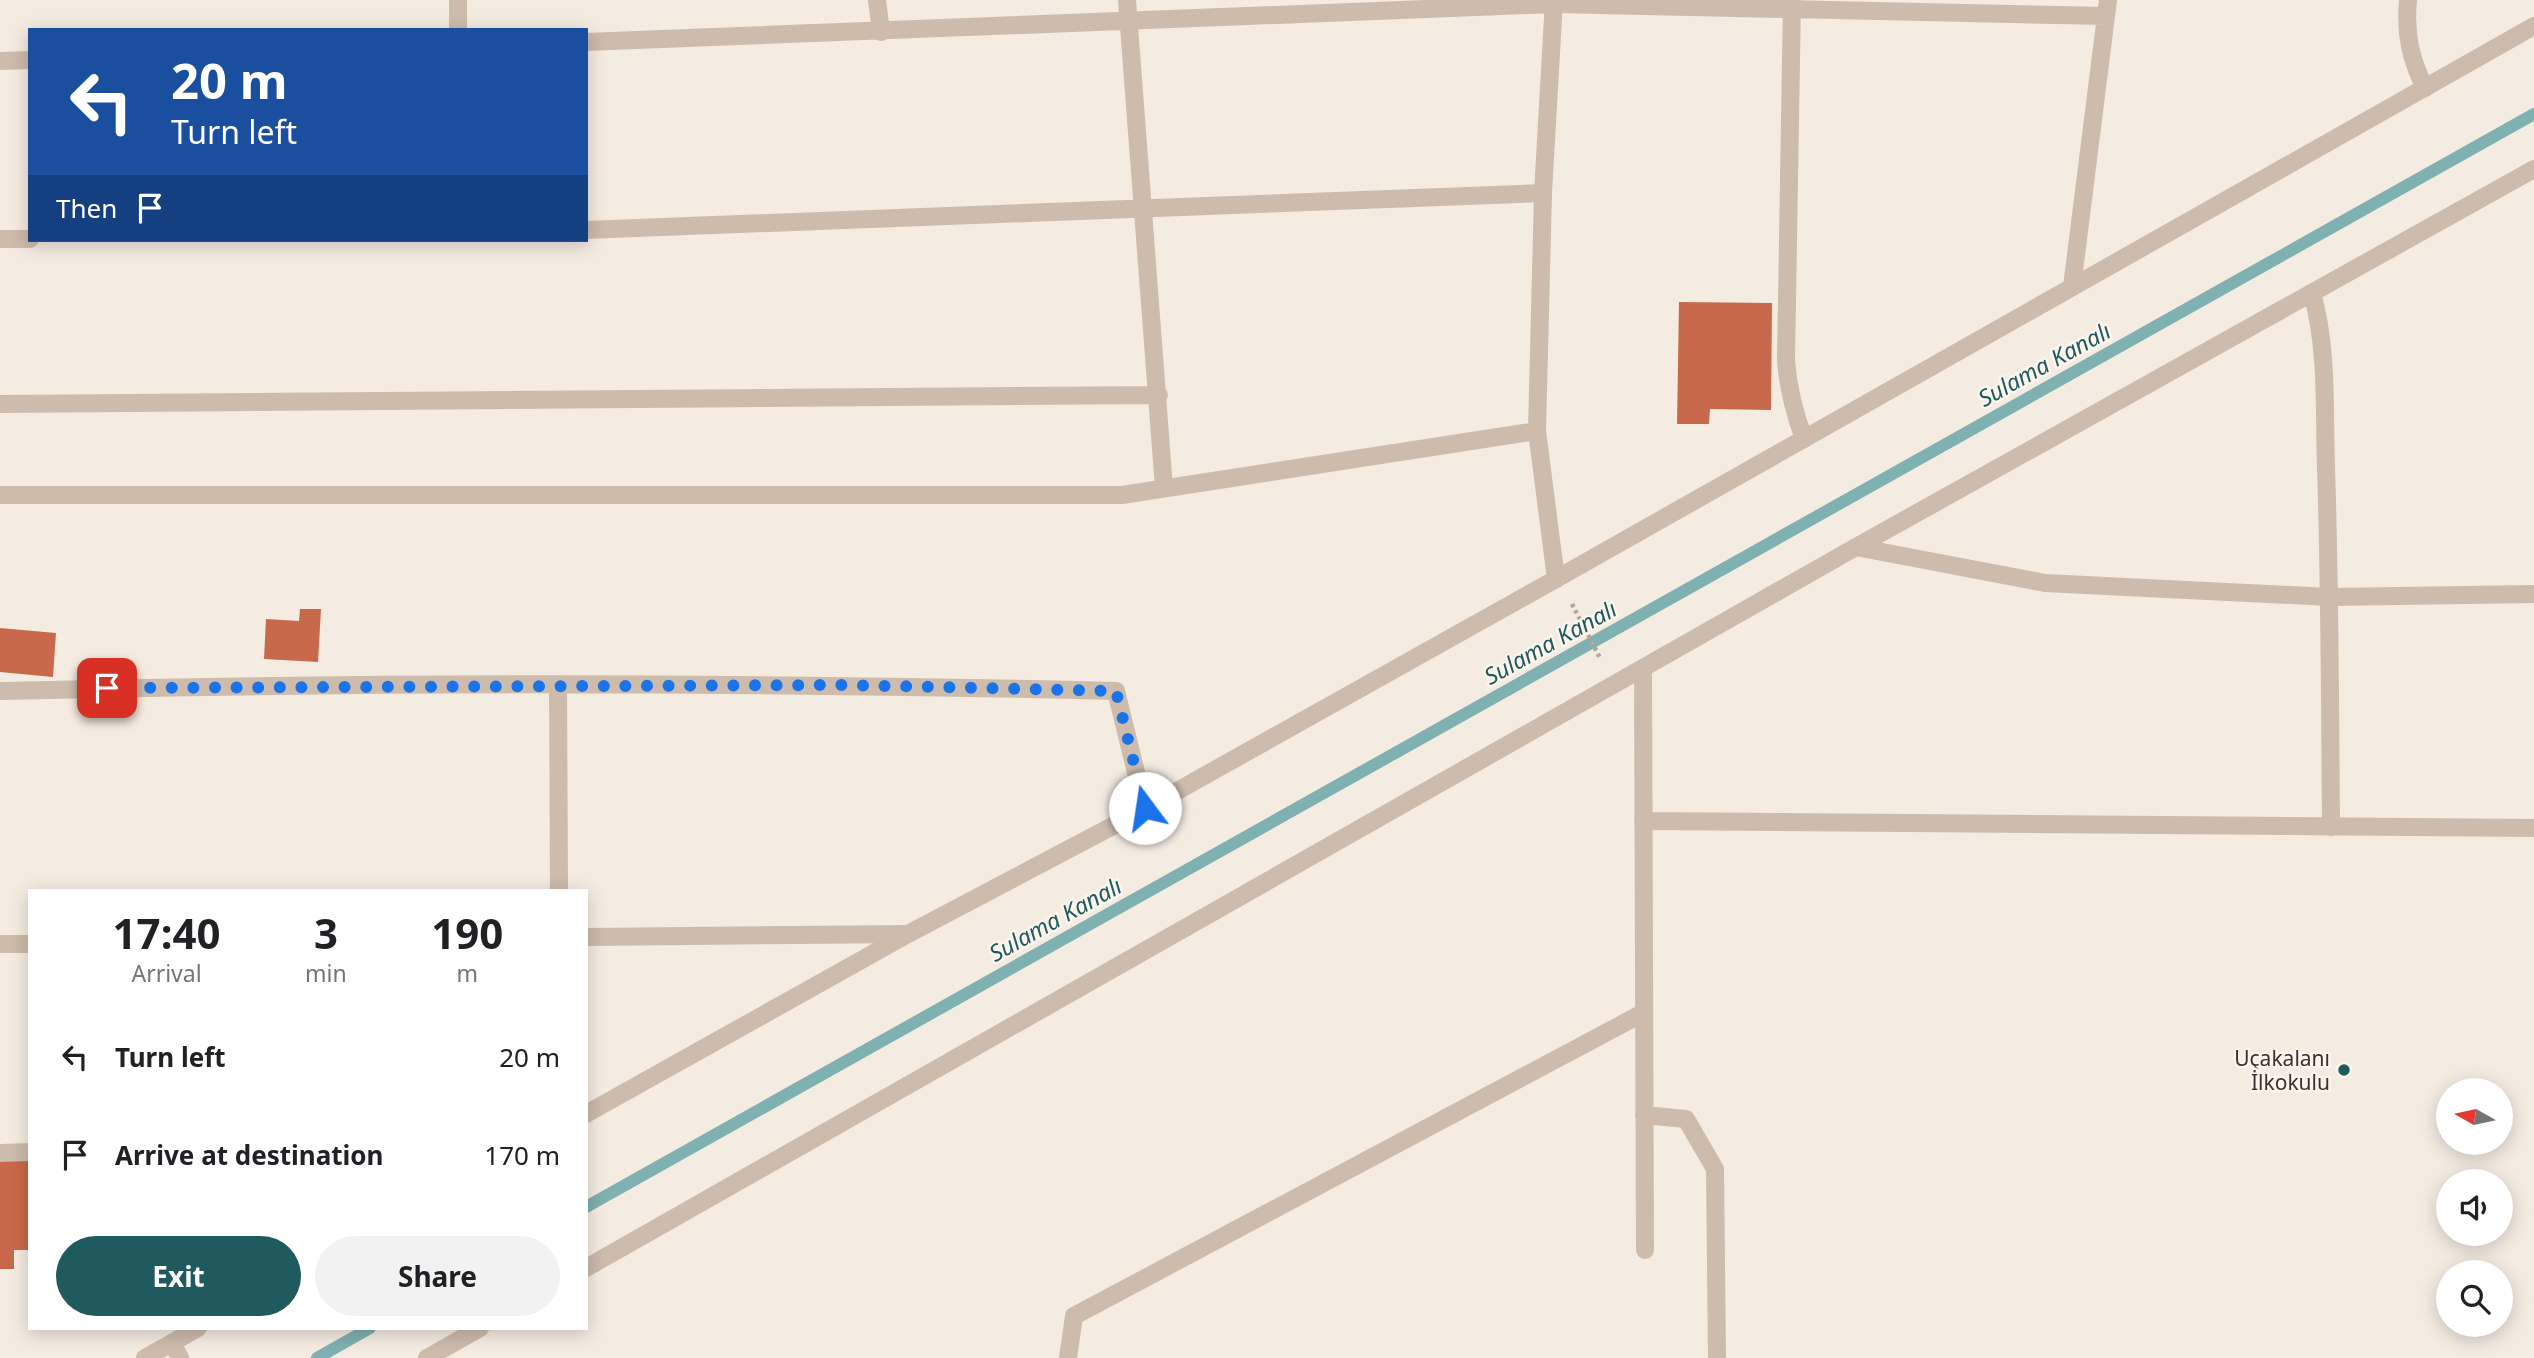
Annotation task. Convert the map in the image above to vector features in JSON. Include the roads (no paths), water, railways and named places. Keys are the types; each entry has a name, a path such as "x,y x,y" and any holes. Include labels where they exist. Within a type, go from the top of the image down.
{"street":[{"path":"458,0 458,28"},
{"path":"877,0 881,32"},
{"path":"1127,0 1164,488"},
{"path":"2408,0 2407,37 2414,64 2425,88"},
{"path":"588,42 1130,22 1554,2 2107,8 2072,287"},
{"path":"1554,2 1543,193 1537,431 1556,579"},
{"path":"1791,5 1786,360 1788,387 1804,439"},
{"path":"588,1113 1556,579 2534,26"},
{"path":"0,61 28,60"},
{"path":"588,1267 1856,547 2534,169"},
{"path":"588,230 1543,193"},
{"path":"0,239 28,239"},
{"path":"2312,293 2322,354 2330,597 2331,827"},
{"path":"0,404 1158,395"},
{"path":"0,495 1122,495 1537,431"},
{"path":"1856,547 2045,583 2330,597 2534,594"},
{"path":"1643,669 1645,1250"},
{"path":"558,685 559,889"},
{"path":"0,691 160,687 844,685 1116,691 1145,808"},
{"path":"1643,821 2534,828"},
{"path":"588,937 908,934"},
{"path":"0,944 28,944"},
{"path":"1068,1358 1074,1316 1643,1013"},
{"path":"1644,1115 1686,1119 1715,1169 1717,1358"},
{"path":"0,1153 28,1152"},
{"path":"145,1358 176,1350 196,1330"},
{"path":"427,1358 476,1330"}],"waterway":[{"name":"Sulama Kanalı","path":"588,1206 2534,114"},
{"name":"Sulama Kanalı","path":"317,1358 366,1330"}],"place":[{"name":"Uçakalanı İlkokulu","path":"2344,1070"}]}
